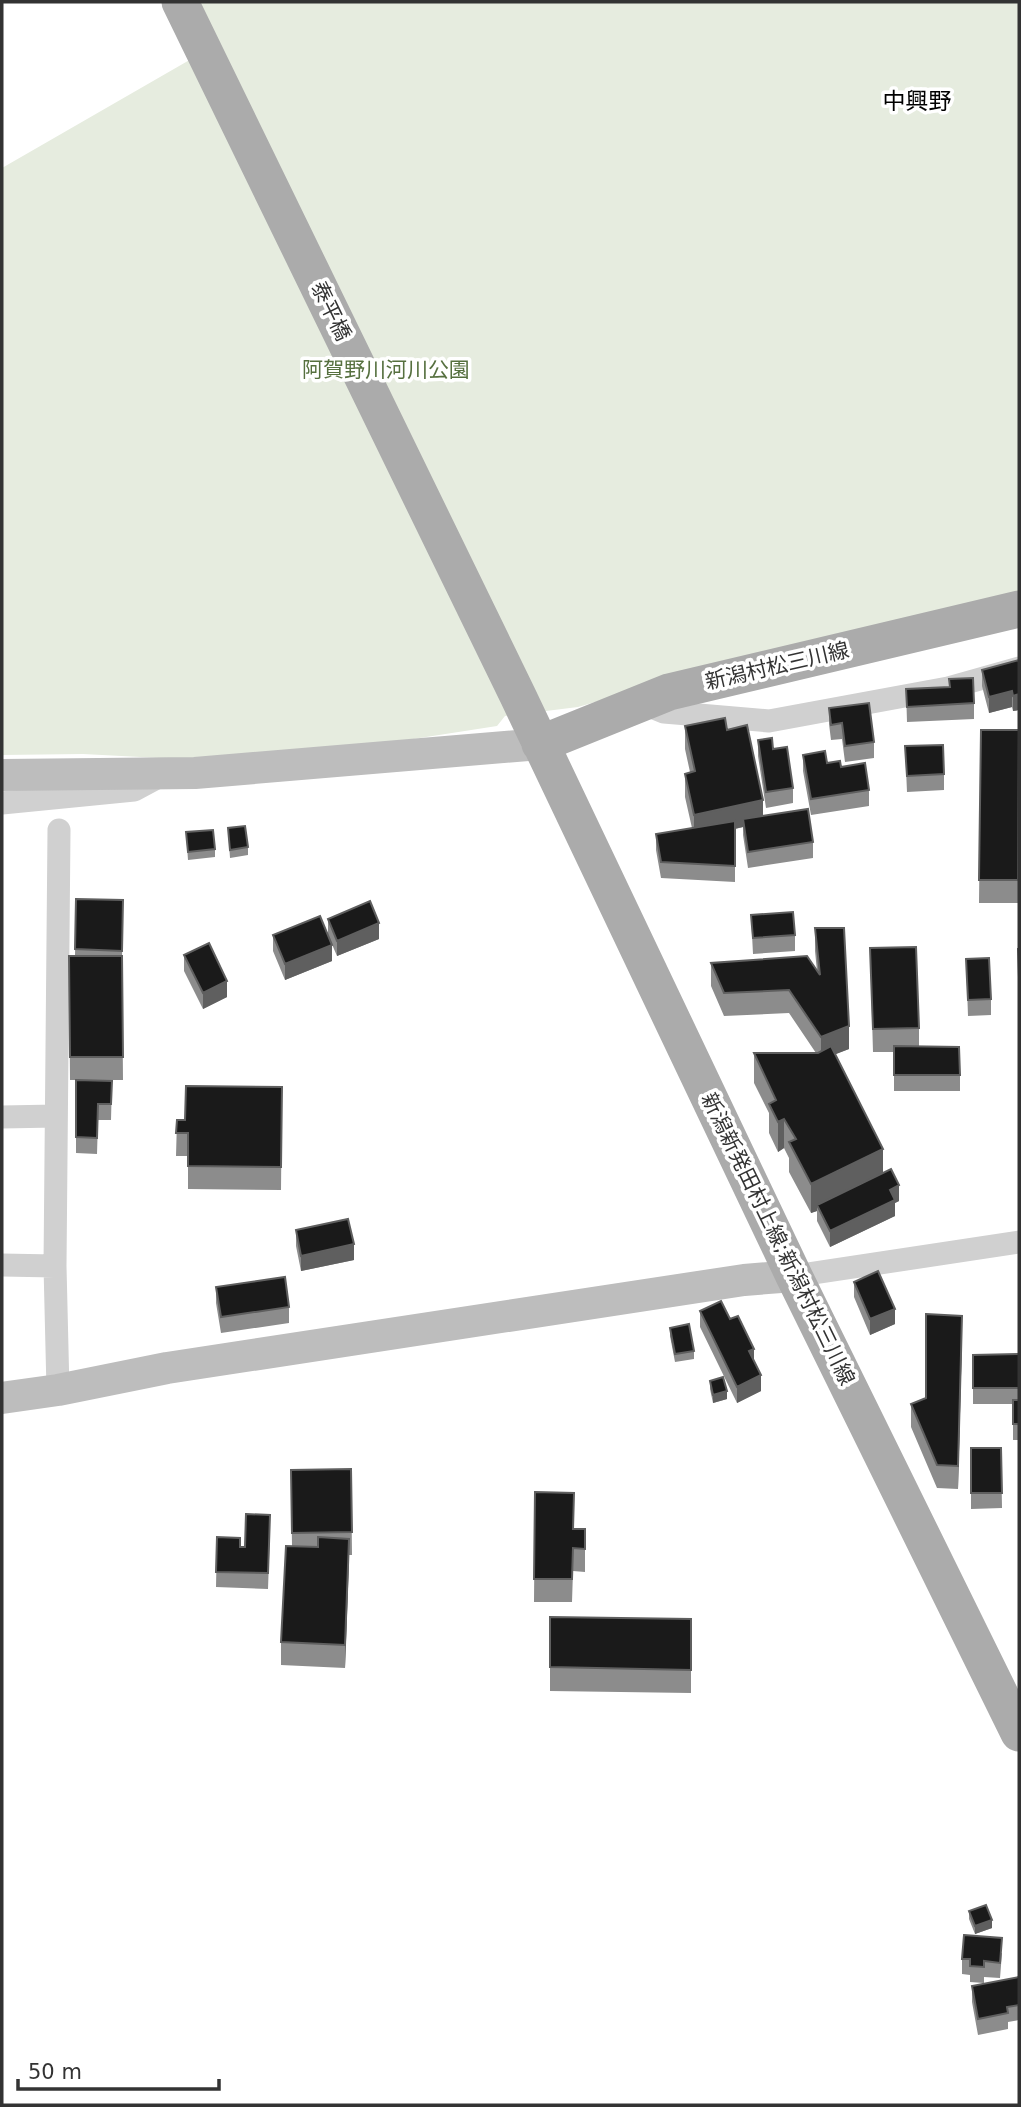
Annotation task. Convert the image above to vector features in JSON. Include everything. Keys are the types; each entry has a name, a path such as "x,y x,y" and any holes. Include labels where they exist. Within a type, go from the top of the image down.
{"main road":[{"name":"泰平橋","path":"180,2 540,744"},
{"name":"新潟村松三川線","path":"540,744 670,692 1019,609"},
{"name":"新潟新発田村上線;新潟村松三川線","path":"540,744 794,1276 1019,1733"}],"street":[{"path":"642,703 664,712 769,721 948,688 1019,668"},
{"path":"2,775 195,773 540,744"},
{"path":"2,803 134,790 165,774"},
{"path":"58,1390 55,1266 59,830"},
{"path":"2,1116 56,1116"},
{"path":"2,1398 193,1364 744,1279 794,1276 1019,1242"},
{"path":"2,1265 55,1266"}],"green space":[{"name":"阿賀野川河川公園","path":"167,2 1019,2 1019,596 671,680 578,707 505,716 497,726 381,744 179,759 83,754 2,755 2,168 193,58"}],"building":[{"path":"1019,660 1019,694 1013,696 1012,691 989,697 982,670"},
{"path":"973,678 974,703 907,707 906,689 950,687 949,679"},
{"path":"869,703 874,742 845,746 842,723 831,725 829,708"},
{"path":"725,718 727,730 747,725 763,800 694,815 685,774 695,771 685,726"},
{"path":"981,730 1019,730 1018,880 979,880"},
{"path":"772,738 773,749 787,747 793,788 766,792 758,740"},
{"path":"943,745 944,774 907,776 905,746"},
{"path":"825,751 827,763 840,761 841,767 865,763 869,790 811,799 803,755"},
{"path":"808,809 813,842 748,852 743,819"},
{"path":"735,821 735,866 661,862 656,834"},
{"path":"245,826 248,847 230,850 228,828"},
{"path":"213,830 215,849 188,852 186,832"},
{"path":"76,899 123,900 122,951 75,949"},
{"path":"370,901 379,923 337,941 328,919"},
{"path":"793,912 795,935 753,938 751,915"},
{"path":"320,916 332,945 285,964 273,935"},
{"path":"815,928 844,928 849,1026 821,1037 789,990 724,993 711,963 807,956 820,975"},
{"path":"209,943 227,981 203,993 184,955"},
{"path":"916,947 919,1028 873,1029 870,948"},
{"path":"69,956 122,956 123,1057 70,1057"},
{"path":"989,958 991,999 968,1000 966,959"},
{"path":"831,1046 883,1149 811,1184 789,1142 796,1139 784,1119 778,1122 769,1104 776,1100 754,1053 818,1053"},
{"path":"894,1046 959,1047 960,1075 894,1075"},
{"path":"76,1080 112,1081 111,1104 98,1104 97,1138 76,1137"},
{"path":"186,1086 282,1087 281,1167 188,1166 188,1133 176,1133 177,1120 185,1120"},
{"path":"891,1169 899,1185 890,1190 895,1200 830,1231 817,1205"},
{"path":"348,1219 354,1244 301,1256 296,1230"},
{"path":"878,1271 895,1309 870,1319 854,1282"},
{"path":"285,1277 289,1307 221,1317 216,1287"},
{"path":"721,1301 730,1319 738,1316 754,1349 749,1351 761,1375 737,1387 700,1311"},
{"path":"926,1314 962,1316 958,1466 937,1465 911,1404 926,1398"},
{"path":"689,1324 694,1351 675,1354 670,1328"},
{"path":"1019,1354 1019,1388 973,1388 973,1355"},
{"path":"723,1377 727,1391 713,1395 710,1381"},
{"path":"1013,1400 1019,1400 1019,1424 1013,1424"},
{"path":"971,1448 1001,1448 1002,1493 971,1493"},
{"path":"351,1469 352,1532 292,1533 291,1470"},
{"path":"535,1492 574,1493 573,1529 585,1529 585,1549 573,1548 572,1579 534,1579"},
{"path":"246,1514 270,1515 268,1573 216,1572 217,1537 240,1538 240,1547 245,1547"},
{"path":"318,1537 349,1539 345,1645 281,1642 286,1546 318,1547"},
{"path":"550,1617 691,1619 691,1670 550,1667"},
{"path":"986,1905 992,1920 975,1926 969,1911"},
{"path":"964,1935 1002,1938 1000,1963 984,1961 984,1967 970,1966 970,1959 962,1959"},
{"path":"1019,1977 1019,2005 1007,2007 1008,2013 978,2019 972,1986"}],"district":[{"name":"中興野","path":"917,101"}]}
